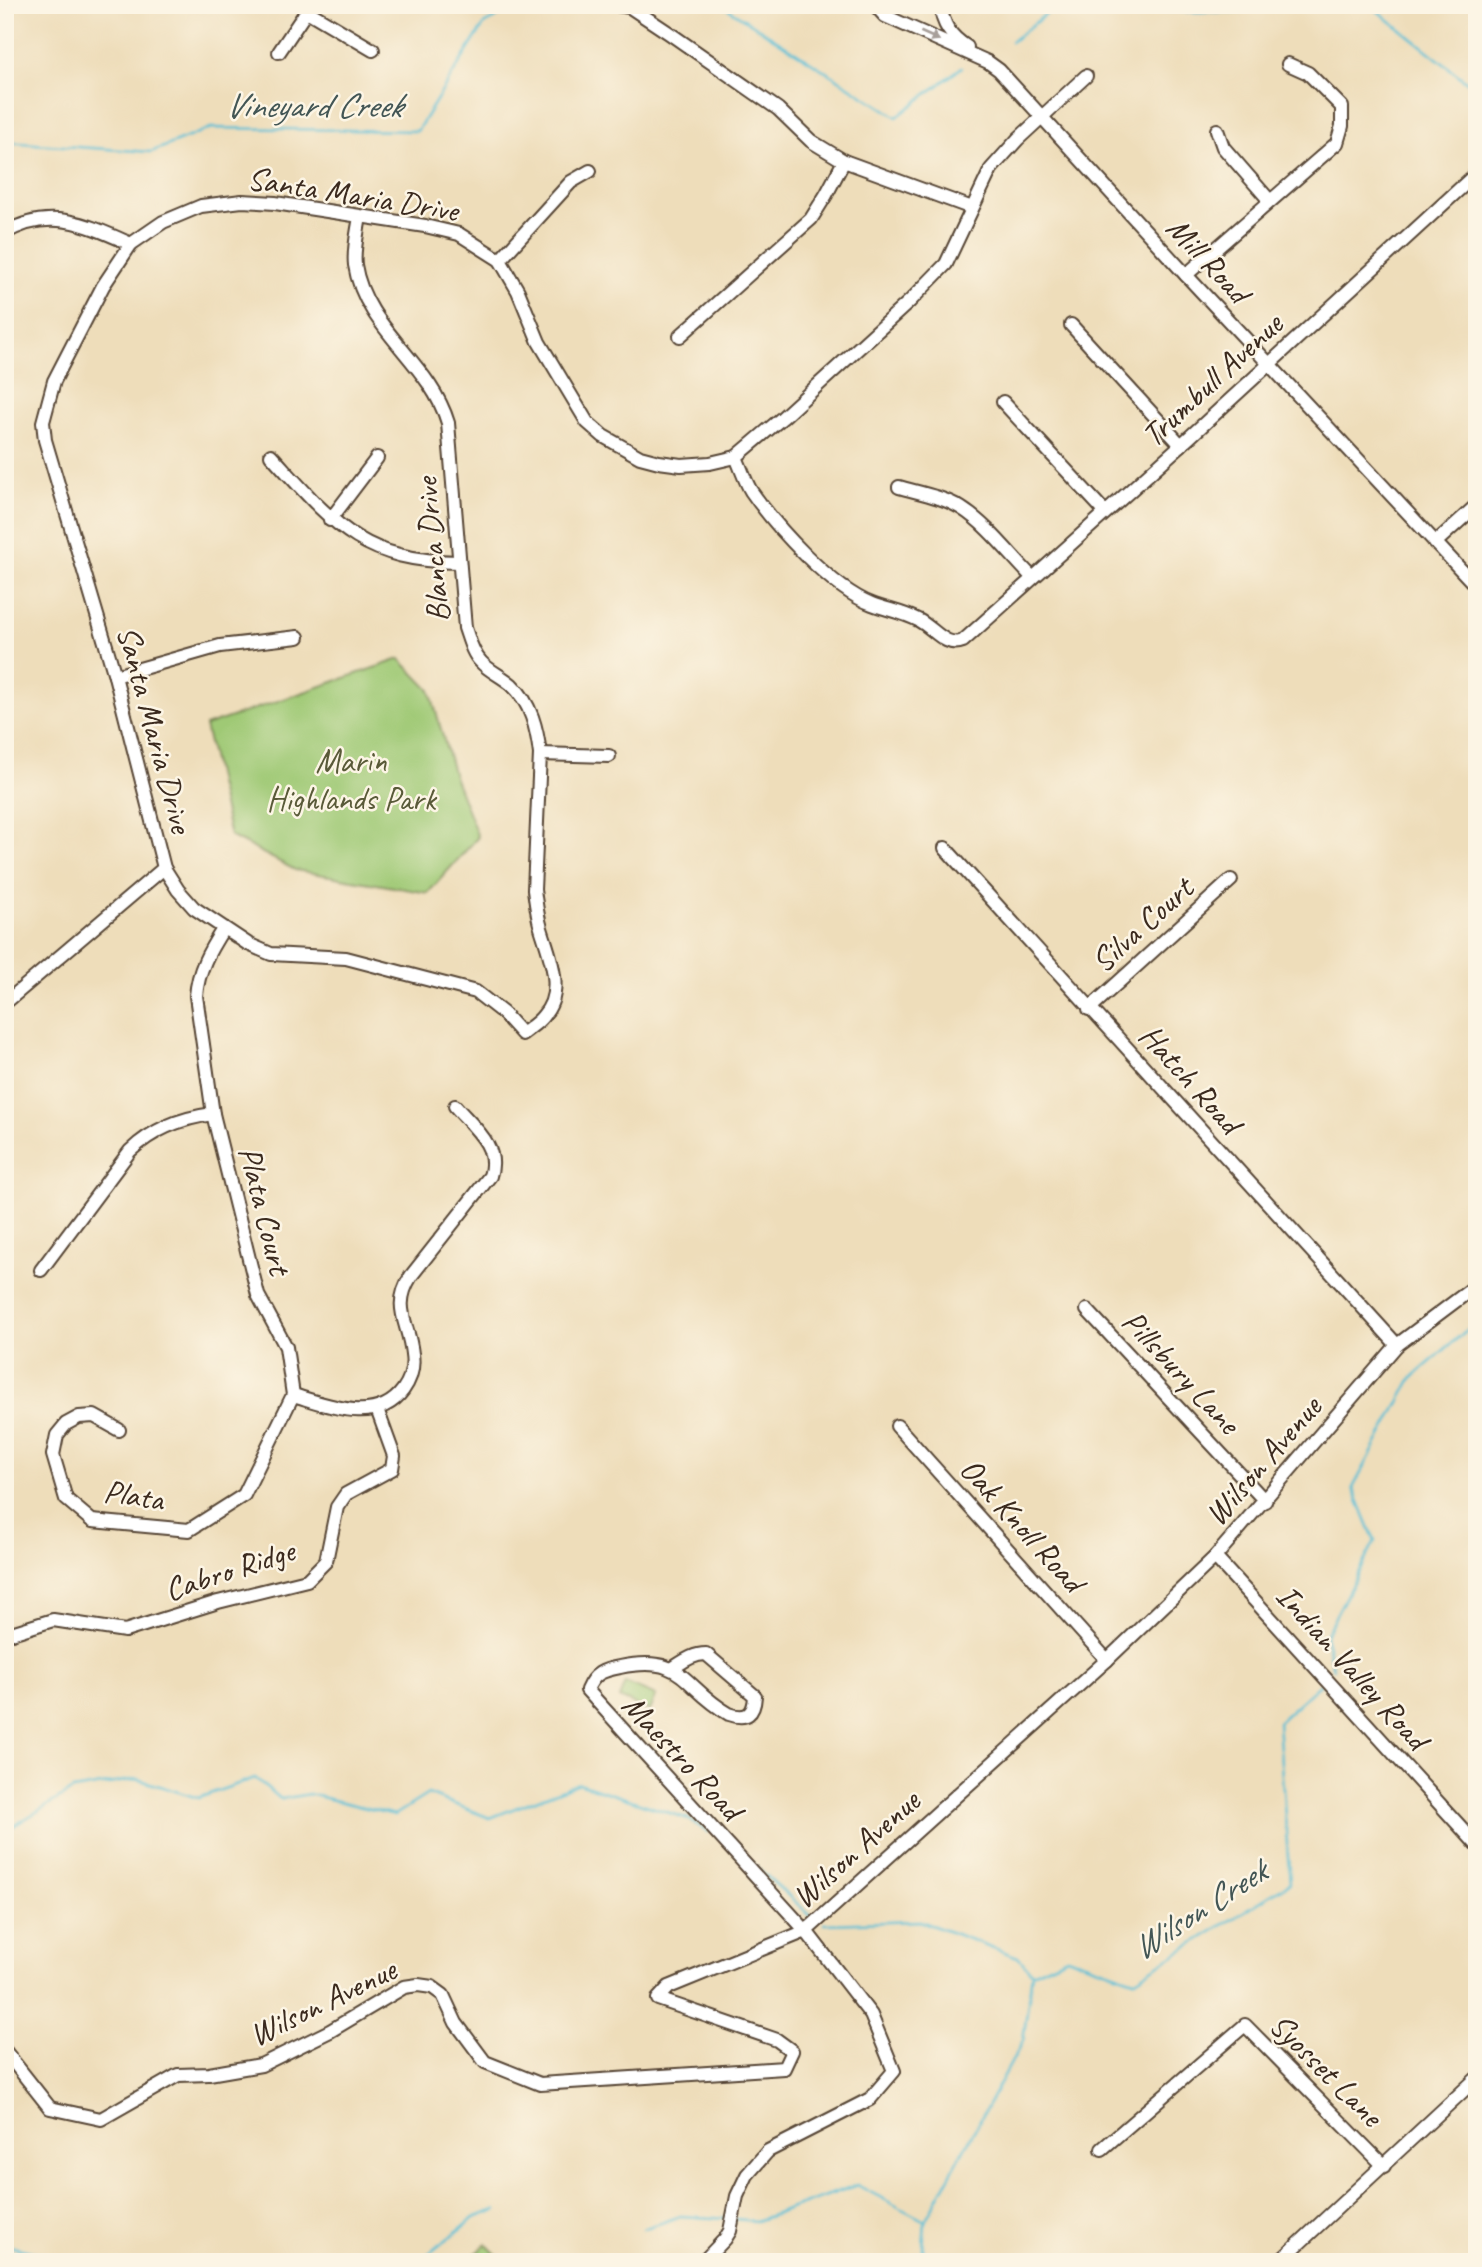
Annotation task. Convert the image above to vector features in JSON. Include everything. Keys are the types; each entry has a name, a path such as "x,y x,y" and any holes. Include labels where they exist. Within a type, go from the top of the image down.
{"street":[{"path":"617,5 630,7 669,33 778,110 811,141 844,161 972,208"},
{"name":"Mill Road","path":"875,5 885,16 988,62 999,70 1477,587"},
{"path":"940,5 942,20 949,33 988,62"},
{"path":"279,52 308,8 373,50"},
{"path":"1186,275 1337,143 1342,125 1342,107 1308,73 1288,64"},
{"name":"Santa Maria Drive","path":"522,1034 503,1013 476,992 346,958 271,954 223,929 194,908 178,890 164,867 116,676 45,440 43,422 54,381 103,286 131,244 163,222 220,202 256,201 425,226 459,234 500,260 519,291 538,342 587,422 603,436 640,457 681,465 710,463 736,457 792,410 946,264 991,169 1011,146 1086,76"},
{"path":"1217,130 1223,147 1270,201"},
{"path":"680,336 811,219 844,161"},
{"path":"500,260 571,182 590,171"},
{"name":"Trumbull Avenue","path":"736,457 750,490 796,544 835,583 871,604 913,617 930,626 947,642 954,644 963,641 1477,173"},
{"name":"Blanca Drive","path":"360,216 354,262 364,298 428,380 444,409 448,423 465,628 472,649 480,662 512,685 524,699 535,725 540,754 534,890 536,909 555,979 552,1000 544,1016 522,1034"},
{"path":"5,233 26,221 62,220 94,228 131,244"},
{"path":"1071,326 1181,445"},
{"path":"1003,402 1105,512"},
{"path":"271,455 330,520 368,544 397,556 459,562"},
{"path":"330,520 377,458"},
{"path":"899,487 938,498 963,509 976,519 1032,578"},
{"path":"1435,543 1477,505"},
{"path":"116,676 220,646 298,637"},
{"path":"540,754 608,756"},
{"name":"Hatch Road","path":"945,848 1397,1345"},
{"path":"5,1003 164,867"},
{"name":"Silva Court","path":"1089,1009 1231,880"},
{"name":"Plata Court","path":"223,929 204,961 197,979 196,996 213,1114 258,1295 286,1347 293,1395"},
{"path":"293,1395 357,1411 377,1409 396,1400 407,1384 413,1369 401,1303 405,1286 490,1176 493,1168 492,1150 455,1106"},
{"path":"41,1270 141,1140 164,1127 192,1117 213,1114"},
{"name":"Wilson Avenue","path":"5,2051 50,2108 101,2119 178,2075 209,2074 261,2065 336,2028 404,1987 418,1985 432,1987 443,1994 456,2023 485,2062 540,2084 784,2068 792,2051 777,2040 658,1999 668,1987 806,1931 1107,1660 1215,1557 1397,1345 1477,1285"},
{"name":"Pillsbury Lane","path":"1087,1310 1265,1501"},
{"name":"Plata","path":"119,1430 94,1416 79,1417 66,1424 57,1435 54,1455 66,1499 92,1521 189,1531 244,1495 293,1395"},
{"name":"Cabro Ridge","path":"5,1636 53,1620 125,1631 218,1602 307,1580 326,1562 337,1507 346,1494 392,1469 394,1456 377,1409"},
{"name":"Oak Knoll Road","path":"897,1426 1107,1660"},
{"name":"Indian Valley Road","path":"1215,1557 1477,1845"},
{"name":"Maestro Road","path":"673,1668 687,1659 706,1654 755,1696 755,1705 749,1714 740,1717 729,1714 673,1668 665,1665 640,1663 607,1669 596,1674 587,1690 806,1931"},
{"path":"703,2262 730,2231 735,2203 747,2175 768,2151 870,2099 894,2071 871,2015 806,1931"},
{"name":"Syosset Lane","path":"1102,2149 1245,2025 1384,2166"},
{"path":"1279,2262 1477,2078"}],"green space":[{"name":"Marin Highlands Park","path":"400,659 430,690 454,776 478,837 428,893 295,870 230,836 205,726"},
{"path":"625,1683 656,1696 650,1711 619,1698"},
{"path":"486,2244 497,2255 489,2262 466,2262"}],"waterway":[{"name":"Vineyard Creek","path":"5,142 151,152 211,128 417,131 485,23 522,5"},
{"name":"Vineyard Creek","path":"722,5 897,117 962,67"},
{"name":"Vineyard Creek","path":"1011,42 1057,5"},
{"name":"Vineyard Creek","path":"1086,5 1096,11 1241,12 1250,5"},
{"name":"Vineyard Creek","path":"1370,5 1472,86 1477,87"},
{"name":"Wilson Creek","path":"1333,1669 1325,1636 1375,1541 1353,1488 1412,1378 1477,1321"},
{"name":"Wilson Creek","path":"922,2262 925,2221 1023,2041 1032,1973 1067,1957 1134,1980 1290,1883 1278,1722 1320,1684"},
{"path":"5,1831 73,1790 137,1779 198,1798 255,1778 281,1799 309,1794 395,1815 428,1794 490,1818 579,1783 688,1819 708,1832"},
{"path":"751,1862 811,1916"},
{"path":"824,1924 920,1921 1018,1957 1031,1972"},
{"path":"735,2219 756,2221 857,2185 925,2221"},
{"path":"418,2262 474,2218 496,2210"},
{"path":"643,2229 681,2216 729,2219"},
{"path":"5,2245 73,2262"}]}
